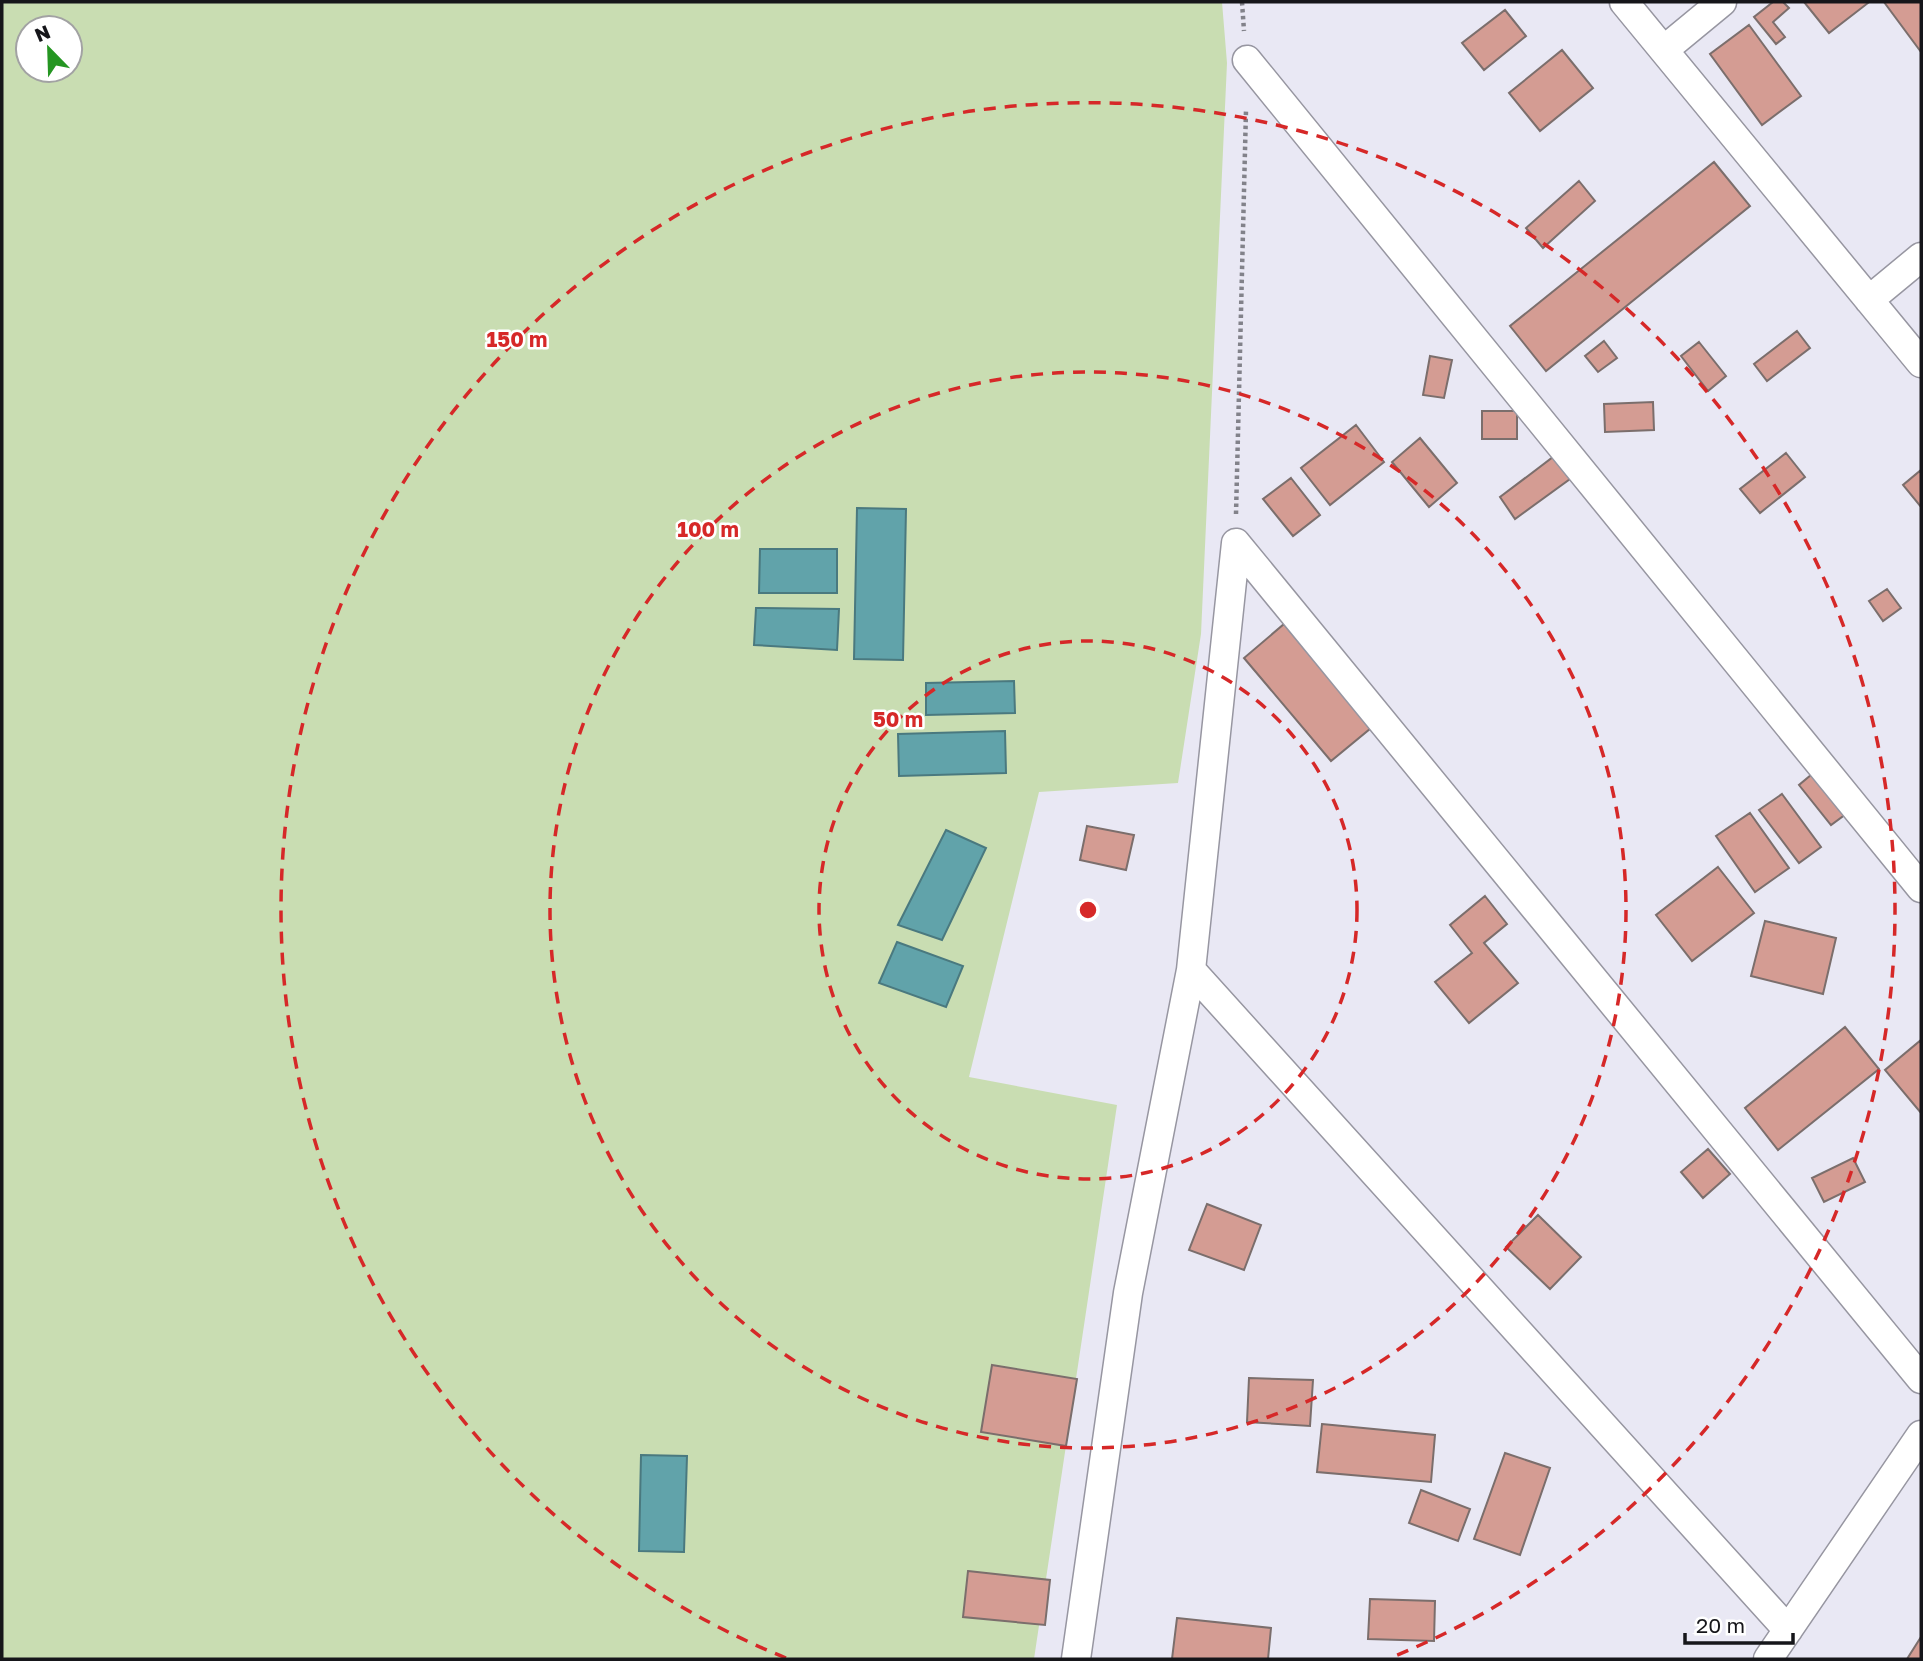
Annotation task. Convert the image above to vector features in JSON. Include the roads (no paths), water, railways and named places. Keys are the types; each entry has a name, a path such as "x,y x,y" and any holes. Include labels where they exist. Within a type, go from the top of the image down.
{"street":[{"path":"1623,2 1665,48 1921,363"},
{"path":"1665,48 1723,2"},
{"path":"1247,60 1921,888"},
{"path":"1869,300 1921,257"},
{"path":"1076,1659 1128,1293 1191,970 1236,542 1921,1378"},
{"path":"1191,970 1788,1630"},
{"path":"1768,1659 1921,1435"}],"water":[{"path":"857,508 906,509 903,660 854,659"},
{"path":"760,549 837,549 837,593 759,593"},
{"path":"756,608 839,609 837,650 754,645"},
{"path":"1014,681 1015,713 926,715 926,683"},
{"path":"1005,731 1006,773 899,776 898,734"},
{"path":"946,830 986,848 942,940 898,925"},
{"path":"897,942 963,966 946,1007 879,983"},
{"path":"641,1455 687,1456 684,1552 639,1551"}]}
